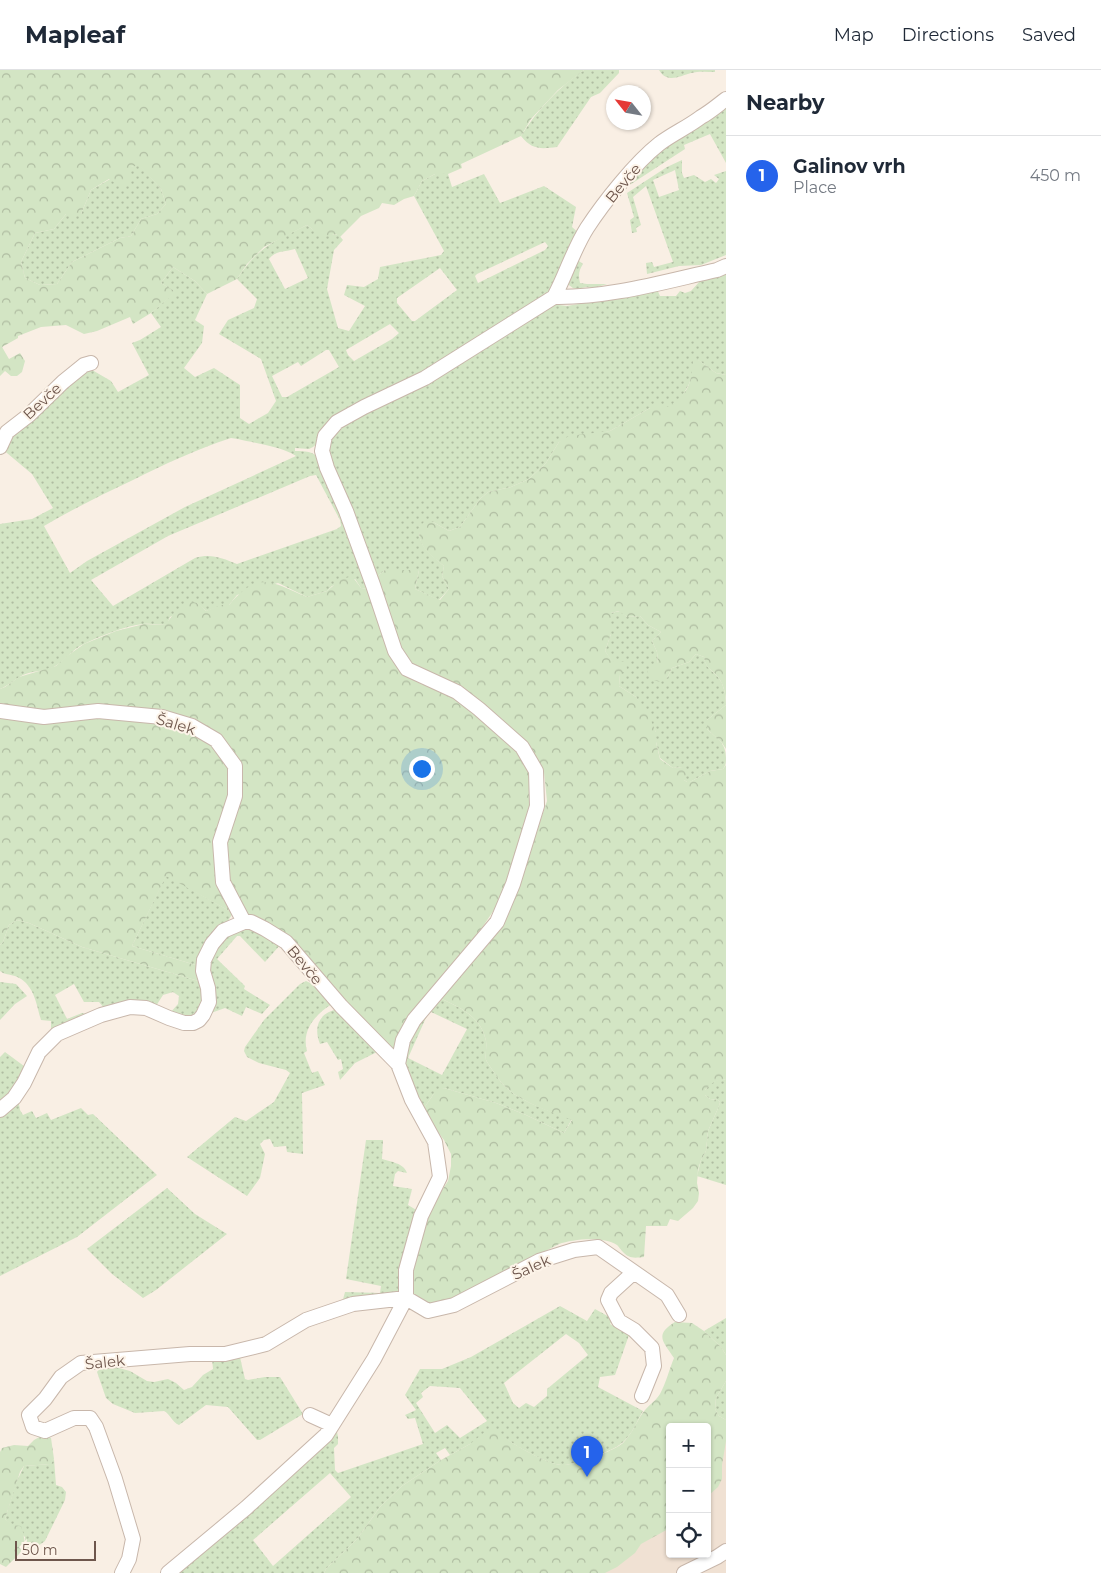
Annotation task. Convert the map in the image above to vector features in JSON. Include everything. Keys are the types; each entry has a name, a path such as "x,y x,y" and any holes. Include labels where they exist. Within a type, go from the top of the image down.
{"street":[{"name":"Bevče","path":"554,297 587,228 636,166 659,144 726,99"},
{"path":"398,1064 403,1040 414,1020 497,922 513,884 537,806 536,771 522,747 479,709 456,692 407,669 395,650 346,511 327,468 322,451 325,436 337,422 425,378 554,297 578,298 619,292 717,270 726,266"},
{"name":"Bevče","path":"0,447 7,432 29,415 63,382 84,365 91,363"},
{"name":"Šalek","path":"0,710 44,717 98,711 162,717 192,726 216,740 235,766 236,796 220,842 224,882 244,922"},
{"name":"Bevče","path":"244,922 251,922 286,942 341,1006 398,1064 412,1100 436,1142 440,1177 421,1216 406,1270 406,1298"},
{"path":"0,1110 14,1098 24,1083 39,1052 57,1034 102,1015 130,1008 146,1008 184,1022 198,1020 203,1015 209,1002 208,988 203,971 204,960 212,944 223,931 244,922"},
{"name":"Šalek","path":"122,1573 129,1559 133,1539 96,1427 90,1418 74,1418 45,1431 33,1427 29,1415 45,1399 61,1377 81,1363 190,1354 225,1354 266,1344 306,1320 353,1304 406,1298 428,1311 454,1305 539,1261 574,1250 598,1247 668,1294 679,1315"},
{"path":"634,1272 611,1294 608,1300 619,1321 634,1330 652,1348 654,1366 642,1396"},
{"path":"168,1573 253,1502 326,1435 374,1359 406,1298"},
{"path":"310,1415 332,1425"},
{"path":"684,1573 726,1551"}],"shaded area":[{"path":"726,1416 726,1573 561,1573 666,1507 666,1558 711,1558 711,1448"}],"green space":[{"path":"0,70 584,70 558,90 531,119 521,136 461,164 462,168 448,174 435,174 422,181 414,196 394,205 382,203 379,208 361,216 340,237 337,234 320,235 307,225 264,247 247,264 237,279 207,294 195,281 173,267 161,283 176,292 151,313 133,324 130,317 97,331 84,334 66,325 41,327 18,336 18,338 2,347 9,359 20,353 25,361 22,372 17,376 11,376 5,371 0,376","holes":["139,165 161,189 166,204 157,214 141,219 131,236 120,238 72,262 57,284 40,285 25,278 21,262 35,233 54,229 66,214 81,214 91,190 109,179 123,188 130,179 131,167"]},
{"path":"584,70 619,70 619,73 600,93 591,97 557,147 537,148 529,144 521,136 534,117 557,91"},
{"path":"659,70 715,70 715,72 694,72 670,78 666,77"},
{"path":"726,104 726,163 710,134 684,145 685,149 625,188 655,153"},
{"path":"682,160 684,178 694,175 705,182 711,179 716,183 719,179 714,175 726,171 726,255 701,265 679,266 647,274 646,263 652,262 654,267 673,262 646,186 633,197 641,225 636,228 637,232 632,233 630,220 634,217 627,193 667,167","holes":["675,170 679,190 659,197 653,180"]},
{"path":"139,164 161,189 166,204 157,214 141,219 131,236 120,238 72,262 57,284 40,285 25,278 21,262 35,233 54,229 66,214 81,214 91,190"},
{"path":"435,174 448,174 452,187 484,174 500,203 544,186 576,207 572,227 581,235 554,290 471,348 369,402 313,447 309,449 295,448 295,451 312,453 320,459 370,589 361,588 355,579 332,586 327,591 307,597 278,583 237,595 229,605 206,611 197,603 170,617 167,625 143,624 105,635 80,646 53,667 23,675 0,689 0,524 32,519 53,508 32,474 1,448 9,434 87,367 111,381 118,392 149,375 132,343 161,327 151,313 175,292 161,283 173,267 195,281 207,294 195,320 204,326 202,343 184,368 195,377 214,368 240,385 240,418 249,424 268,413 276,401 261,359 219,334 228,320 254,308 257,299 237,279 252,259 260,252 307,225 321,234 338,234 343,240 334,250 327,289 338,328 349,331 365,306 344,295 347,285 364,287 378,279 380,267 441,255 444,251 414,196 422,181","holes":["545,242 548,246 545,250 478,283 475,276","295,249 308,278 285,289 269,259 278,253","440,268 457,290 415,321 412,321 397,303 397,298","390,324 399,333 354,361 346,350","329,350 339,367 287,397 282,397 272,376 298,362 301,366","231,438 277,448 296,456 185,507 87,561 70,573 44,526 111,491 206,447","316,475 340,520 341,526 237,564 211,556 195,558 113,606 91,580 168,536"]},
{"path":"575,258 583,264 579,273 580,283 607,284 594,288 577,289 566,283"},
{"path":"726,271 726,375 716,373 698,360 682,397 668,408 650,408 610,431 559,442 546,463 529,479 511,487 488,492 480,499 460,527 449,531 433,522 419,527 419,534 426,550 444,566 442,576 449,589 439,600 415,589 419,570 385,570 374,579 328,452 330,436 334,430 551,304 567,306 623,296 656,287 660,296 676,296 680,291 685,293 691,291 700,281 724,275"},
{"path":"697,359 716,373 726,375 726,698 720,680 707,667 704,657 696,654 689,662 672,668 667,678 660,682 650,679 647,670 658,663 657,652 652,641 661,632 648,625 640,616 627,617 619,611 611,613 611,634 605,651 612,661 626,662 627,670 620,674 619,686 636,697 648,714 656,732 660,759 673,768 682,767 688,770 684,780 687,782 710,771 723,769 726,765 726,1080 714,1082 705,1090 705,1095 710,1099 720,1102 708,1131 706,1151 698,1170 698,1201 678,1221 670,1219 667,1226 646,1226 644,1257 629,1257 617,1245 604,1240 588,1239 565,1242 456,1297 428,1306 415,1299 408,1287 423,1220 448,1181 451,1166 451,1154 444,1140 422,1111 433,1095 438,1090 444,1088 496,1103 564,1133 572,1120 534,1105 507,1089 486,1060 486,1041 479,1024 467,1013 437,997 470,961 531,848 547,801 544,772 527,746 406,663 374,579 385,570 419,570 415,589 440,600 449,589 442,576 444,566 426,550 421,540 419,527 425,521 433,522 449,531 460,527 480,499 488,492 511,487 529,479 546,463 559,442 569,436 610,431 650,408 662,404 668,407 687,388 691,377 693,361"},
{"path":"352,576 361,588 370,589 407,676 421,684 442,687 516,748 534,776 532,799 500,901 463,956 394,1051 381,1041 291,940 233,913 166,876 132,946 199,966 202,982 82,947 29,923 17,920 9,925 3,942 0,945 0,689 19,677 56,666 84,644 116,631 144,624 166,625 175,613 187,603 197,603 206,611 221,605 229,605 248,587 266,582 307,597 327,591 340,580"},
{"path":"620,611 627,617 640,616 648,625 661,632 652,641 657,652 658,664 667,678 672,668 689,662 696,654 704,657 707,666 720,680 726,698 726,705 707,720 707,729 720,741 726,753 723,769 710,771 687,782 684,780 682,767 673,768 660,758 656,742 656,732 636,697 619,686 620,674 605,651 611,634 611,613"},
{"path":"726,705 726,749 707,729 707,720"},
{"path":"166,875 233,913 199,966 132,946"},
{"path":"17,920 29,923 82,947 202,982 204,1007 191,1019 170,1013 178,1004 179,996 173,992 163,995 156,1006 105,1009 99,1002 84,1002 74,984 55,995 67,1019 82,1013 87,1014 51,1034 51,1021 41,1020 36,1000 26,983 15,976 0,971 0,945 3,942 9,925"},
{"path":"245,925 281,944 265,962 240,936 237,936 217,959 245,986 244,989 270,1005 262,1014 246,1007 242,1016 225,1008 211,1013 207,972 211,953 216,944 224,937"},
{"path":"306,981 318,988 332,1004 311,1023 306,1036 307,1051 304,1053 312,1073 318,1071 325,1085 302,1093 303,1154 287,1152 286,1146 274,1147 270,1139 264,1140 260,1144 265,1154 260,1178 247,1196 187,1157 235,1117 246,1121 274,1102 290,1073 247,1057 244,1051 245,1047 264,1020 300,984"},
{"path":"0,982 16,984 27,996 15,1004 0,1020"},
{"path":"437,997 460,1008 479,1024 486,1041 486,1060 507,1089 524,1100 572,1119 564,1133 496,1103 444,1088 433,1095 422,1111 407,1074 405,1065 406,1045 411,1031","holes":["429,1011 467,1029 442,1075 408,1058"]},
{"path":"339,1009 379,1051 355,1063 340,1080 338,1072 343,1069 341,1059 338,1060 327,1042 320,1044 317,1032 319,1021 322,1017"},
{"path":"5,1052 28,1069 0,1107 0,1057"},
{"path":"720,1079 726,1080 726,1185 697,1176 701,1160 706,1151 708,1131 720,1102 710,1099 705,1095 705,1090 711,1083"},
{"path":"18,1098 23,1115 32,1111 36,1118 47,1113 51,1120 81,1108 88,1115 93,1114 157,1175 77,1237 0,1276 0,1113"},
{"path":"366,1140 383,1140 382,1159 397,1163 403,1167 407,1173 398,1171 395,1174 393,1186 412,1189 408,1205 418,1211 399,1292 342,1303 345,1292 380,1293 381,1286 346,1279"},
{"path":"167,1188 195,1214 227,1234 156,1290 143,1298 112,1274 87,1249"},
{"path":"560,1306 587,1321 595,1309 613,1319 610,1324 629,1335 615,1375 600,1377 598,1387 643,1411 626,1440 622,1443 602,1454 567,1465 546,1461 499,1435 470,1444 450,1455 445,1448 436,1453 441,1460 402,1486 380,1507 357,1539 324,1573 172,1573 337,1432 338,1444 334,1448 335,1470 338,1473 423,1444 415,1418 408,1419 405,1415 416,1410 405,1395 420,1369 442,1369 471,1357","holes":["566,1334 579,1343 588,1355 547,1389 547,1396 534,1407 526,1403 519,1408 513,1403 504,1383","430,1386 460,1388 487,1421 460,1438 447,1425 435,1433 416,1403 423,1397 421,1393","330,1473 351,1497 273,1566 253,1540"]},
{"path":"726,1318 726,1355 721,1347 704,1331"},
{"path":"675,1322 692,1323 721,1347 726,1355 726,1381 716,1398 715,1409 719,1416 726,1420 722,1479 718,1487 711,1493 711,1423 666,1423 666,1530 641,1544 635,1553 617,1567 605,1573 324,1573 357,1539 380,1507 402,1486 441,1460 470,1444 491,1427 525,1450 545,1460 562,1465 594,1457 612,1450 623,1443 644,1411 658,1397 664,1385 674,1358 662,1338 664,1331"},
{"path":"239,1353 245,1379 280,1377 303,1414 260,1440 257,1440 228,1407 206,1405 179,1425 164,1411 135,1413 113,1404 106,1398 97,1372 101,1366 118,1366 147,1381 154,1382 168,1379 184,1390 192,1387 203,1375 213,1369 212,1359"},
{"path":"726,1381 726,1420 719,1416 715,1409 716,1398"},
{"path":"43,1435 51,1438 54,1459 51,1464 24,1466 20,1472 5,1519 13,1525 21,1526 24,1545 20,1553 6,1567 0,1564 0,1452 2,1448 14,1445 28,1446"},
{"path":"54,1459 56,1485 62,1487 66,1492 65,1500 45,1541 38,1546 24,1549 25,1537 5,1519 16,1483 24,1466 50,1464"}],"place":[{"name":"Galinov vrh","path":"587,1477"}]}
